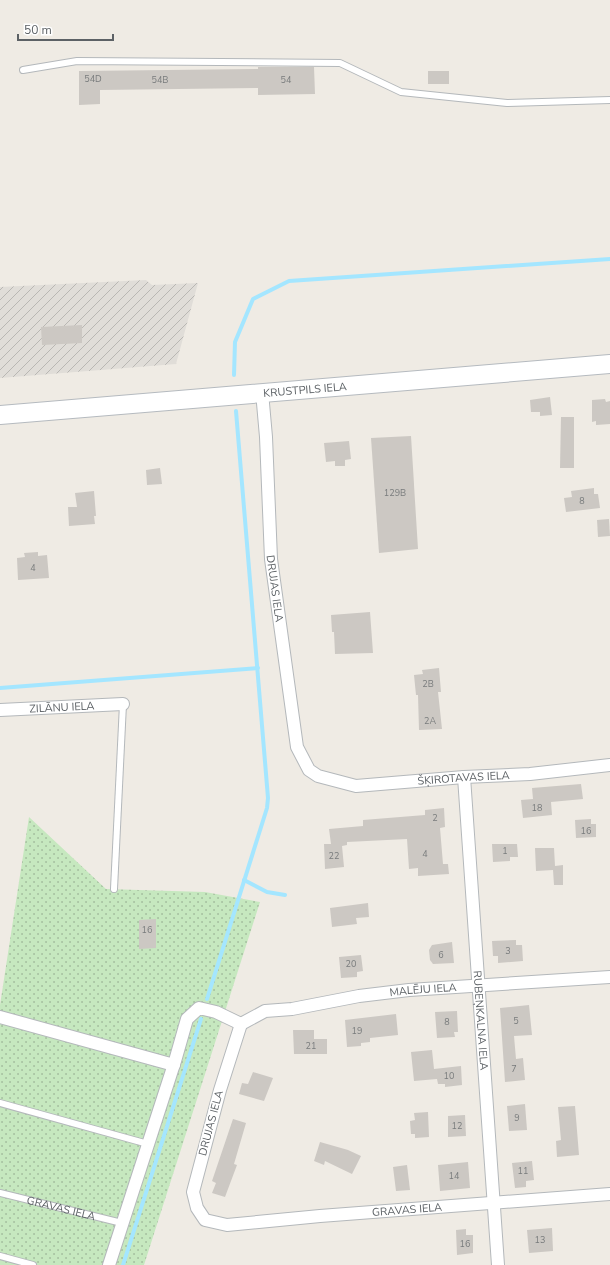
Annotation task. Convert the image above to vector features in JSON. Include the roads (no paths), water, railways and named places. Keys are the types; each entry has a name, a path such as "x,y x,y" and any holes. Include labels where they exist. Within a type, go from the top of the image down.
{"street":[{"name":"KRUSTPILS IELA","path":"0,415 610,364"},
{"name":"DRUJAS IELA","path":"262,392 272,559 297,747 308,770 318,776"},
{"name":"ZILĀNU IELA","path":"0,710 123,704"},
{"name":"ŠĶIROTAVAS IELA","path":"318,776 356,786 464,777 530,774 610,765"},
{"name":"RUBEŅKALNA IELA","path":"464,777 498,1265"},
{"name":"MALĒJU IELA","path":"241,1024 265,1011 292,1009 359,996 409,990 479,987 610,977"},
{"path":"109,1265 174,1066 187,1019 199,1008 216,1012 241,1024"},
{"path":"0,1017 174,1066"},
{"name":"DRUJAS IELA","path":"206,1220 197,1208 193,1192 220,1090 241,1024"},
{"name":"GRAVAS IELA","path":"206,1220 227,1224 610,1194"}],"lane":[{"path":"24,70 77,61 340,63 401,92 507,103 610,100"},
{"path":"114,889 123,704"},
{"path":"0,1103 148,1144"},
{"name":"GRAVAS IELA","path":"0,1193 122,1223"},
{"path":"0,1256 33,1265"}],"waterway":[{"path":"234,375 235,342 253,299 289,281 610,259"},
{"path":"207,999 267,808 268,798 236,411"},
{"path":"0,688 258,668"},
{"path":"244,880 267,892 285,895"},
{"path":"123,1265 201,1019"}]}
